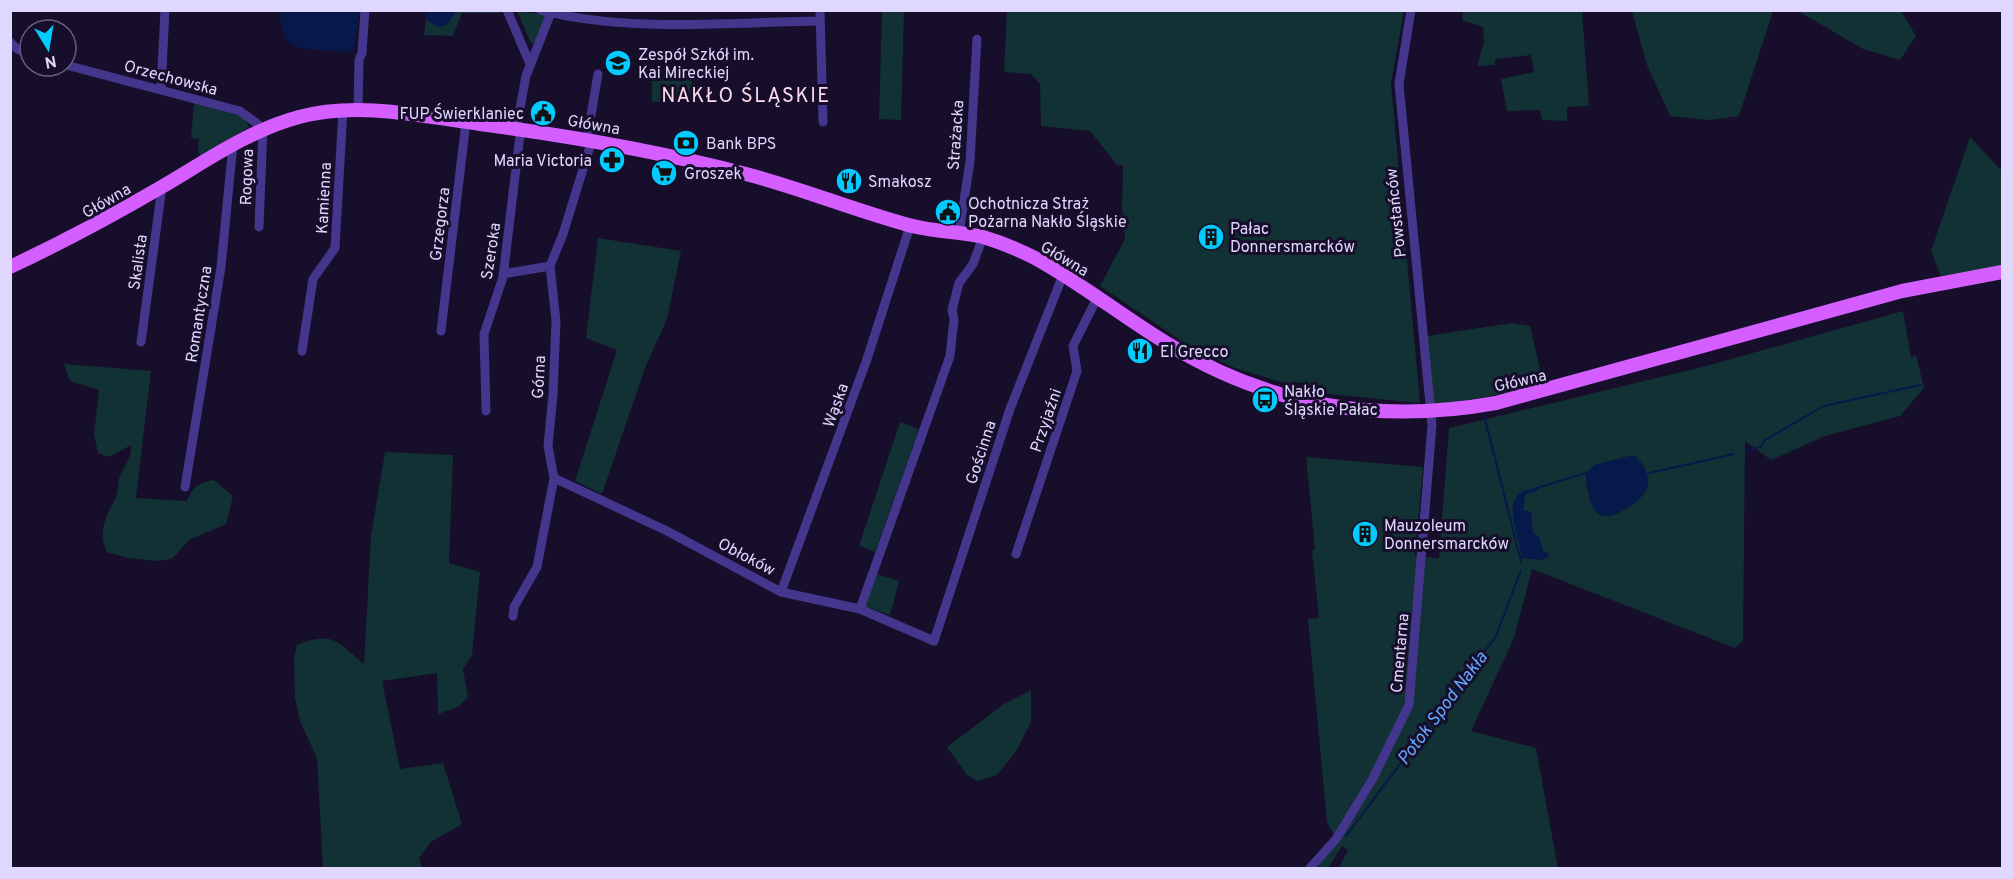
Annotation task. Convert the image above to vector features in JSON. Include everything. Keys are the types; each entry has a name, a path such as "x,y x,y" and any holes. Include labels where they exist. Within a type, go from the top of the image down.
{"main road":[{"name":"Główna","path":"10,267 78,235 263,128 303,116 358,110 590,139 748,175 910,226 983,237 1031,256 1191,358 1253,386 1345,409 1431,413 1464,409 1542,392 1902,291 2002,272"}],"street":[{"path":"161,88 165,10"},
{"path":"358,110 359,60 363,53 365,10"},
{"path":"507,10 530,64"},
{"path":"540,10 639,23 820,21"},
{"path":"820,10 823,122"},
{"name":"Powstańców","path":"1411,10 1399,84 1431,413"},
{"name":"Szeroka","path":"486,411 484,334 503,274 519,129 517,124 530,64 552,12"},
{"name":"Strażacka","path":"959,234 970,161 976,39"},
{"name":"Orzechowska","path":"78,68 161,88 240,111 263,128"},
{"name":"Górna","path":"513,616 514,608 537,567 554,478 548,446 556,321 550,266 563,234 590,139 598,74"},
{"name":"Kamienna","path":"302,351 313,279 335,248 343,110"},
{"name":"Grzegorza","path":"441,331 466,122"},
{"name":"Rogowa","path":"259,227 263,128"},
{"name":"Romantyczna","path":"185,487 221,267 233,144"},
{"name":"Skalista","path":"141,342 162,187"},
{"name":"Wąska","path":"781,592 867,362 910,226"},
{"path":"860,609 950,356 954,319 952,310 958,283 973,264 983,237"},
{"path":"503,274 550,266"},
{"name":"Gościnna","path":"934,641 1010,409 1063,275"},
{"name":"Przyjaźni","path":"1016,554 1077,371 1073,346 1098,298"},
{"name":"Cmentarna","path":"1310,868 1336,839 1372,780 1409,705 1432,425 1431,413"},
{"name":"Obłoków","path":"554,478 667,531 781,592 860,609 934,641"}],"green space":[{"path":"499,10 500,13 462,13 453,36 424,35 426,19 439,27 456,11"},
{"path":"517,11 547,15 534,45 531,43"},
{"path":"882,11 904,11 901,120 879,119"},
{"path":"1007,11 1404,11 1391,83 1420,403 1319,393 1308,390 1309,385 1292,381 1291,385 1237,369 1186,344 1100,286 1125,239 1122,209 1123,165 1117,165 1090,131 1041,126 1040,84 1031,74 1004,72"},
{"path":"1463,11 1582,11 1589,106 1567,107 1567,121 1542,120 1540,110 1507,111 1501,79 1534,72 1531,55 1495,59 1495,65 1477,66 1484,42 1483,27 1462,20"},
{"path":"1632,11 1773,11 1739,116 1709,120 1670,116 1647,65"},
{"path":"1798,11 1901,11 1916,36 1900,60 1863,49"},
{"path":"692,77 692,101 652,102 652,78"},
{"path":"194,103 244,117 249,127 202,156 198,152 199,139 191,138"},
{"path":"1970,137 2002,171 2002,266 1941,276 1931,251"},
{"path":"598,238 681,251 667,319 645,368 602,494 575,481 617,350 586,338"},
{"path":"1903,311 1911,358 1916,355 1924,388 1900,416 1825,436 1771,460 1745,441 1743,640 1735,648 1532,569 1514,638 1471,731 1536,748 1558,868 1339,868 1348,850 1342,846 1328,868 1310,868 1336,839 1327,822 1308,619 1319,618 1306,457 1423,467 1415,556 1439,558 1449,428 1706,366"},
{"path":"1512,323 1530,326 1544,387 1433,406 1427,336"},
{"path":"64,364 151,371 136,498 187,501 197,486 214,480 233,496 226,524 189,540 172,559 157,561 128,558 107,552 103,538 104,525 116,496 119,479 129,457 131,445 109,457 98,453 94,434 99,390 70,381"},
{"path":"900,422 919,429 875,552 859,546"},
{"path":"385,452 453,455 449,563 480,572 472,655 463,669 468,697 458,707 438,714 437,673 382,681 400,769 443,763 462,824 431,842 419,858 422,868 323,868 317,758 300,721 295,698 294,657 297,645 328,639 341,645 364,664 371,536"},
{"path":"877,574 899,581 890,615 865,606"},
{"path":"1031,690 1031,722 1017,750 997,775 978,781 967,775 947,747 1004,704"}],"water":[{"path":"427,10 456,11 447,25 439,27 426,19"},
{"path":"279,11 359,11 354,52 301,48 294,45 285,35"},
{"path":"1634,455 1646,470 1648,485 1645,492 1624,510 1611,516 1602,516 1591,503 1587,490 1586,473 1596,464"},
{"path":"1537,488 1538,490 1525,495 1523,510 1531,512 1533,533 1539,537 1544,552 1548,553 1549,557 1541,560 1521,558 1513,515 1516,497 1524,491"}],"waterway":[{"name":"Potok Spod Nakła","path":"1746,451 1761,447 1765,440 1824,406 1920,385"},
{"path":"1484,415 1521,562"},
{"name":"Potok Spod Nakła","path":"1649,473 1734,454"},
{"name":"Potok Spod Nakła","path":"1537,488 1586,473"},
{"name":"Potok Spod Nakła","path":"1346,836 1496,636 1521,570"}],"place":[{"name":"Zespół Szkół im. Kai Mireckiej","path":"618,63"},
{"name":"FUP Świerklaniec","path":"543,113"},
{"name":"Bank BPS","path":"686,143"},
{"name":"Maria Victoria","path":"612,160"},
{"name":"Groszek","path":"664,173"},
{"name":"Smakosz","path":"849,181"},
{"name":"Ochotnicza Straż Pożarna Nakło Śląskie","path":"948,212"},
{"name":"Pałac Donnersmarcków","path":"1211,237"},
{"name":"El Grecco","path":"1140,351"},
{"name":"Nakło Śląskie Pałac","path":"1265,400"},
{"name":"Mauzoleum Donnersmarcków","path":"1365,534"}],"district":[{"name":"NAKŁO ŚLĄSKIE","path":"746,95"}]}
